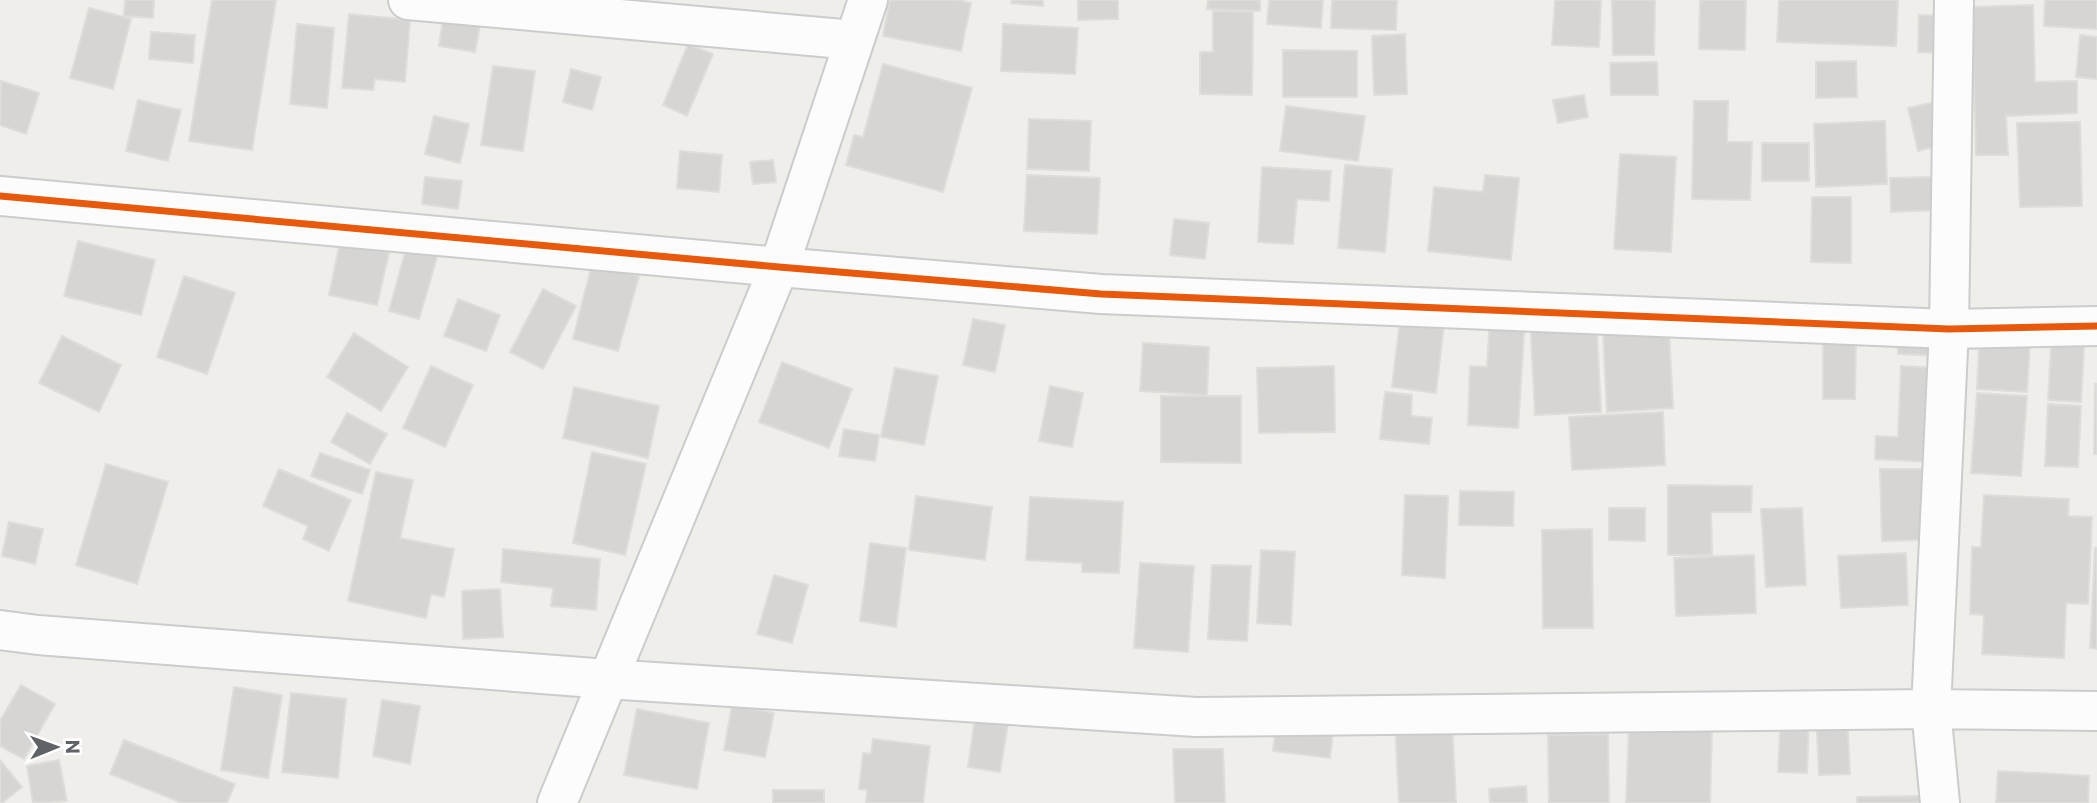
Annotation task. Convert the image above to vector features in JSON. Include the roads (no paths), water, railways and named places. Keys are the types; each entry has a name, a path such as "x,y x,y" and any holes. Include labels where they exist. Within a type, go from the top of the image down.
{"street":[{"path":"408,0 854,40"},
{"path":"556,803 779,267 868,0"},
{"path":"1940,803 1931,709 1949,329 1954,0"},
{"path":"0,196 1101,294 1949,329 2097,326"},
{"path":"0,630 607,679 1196,717 1931,709 2097,711"}]}
